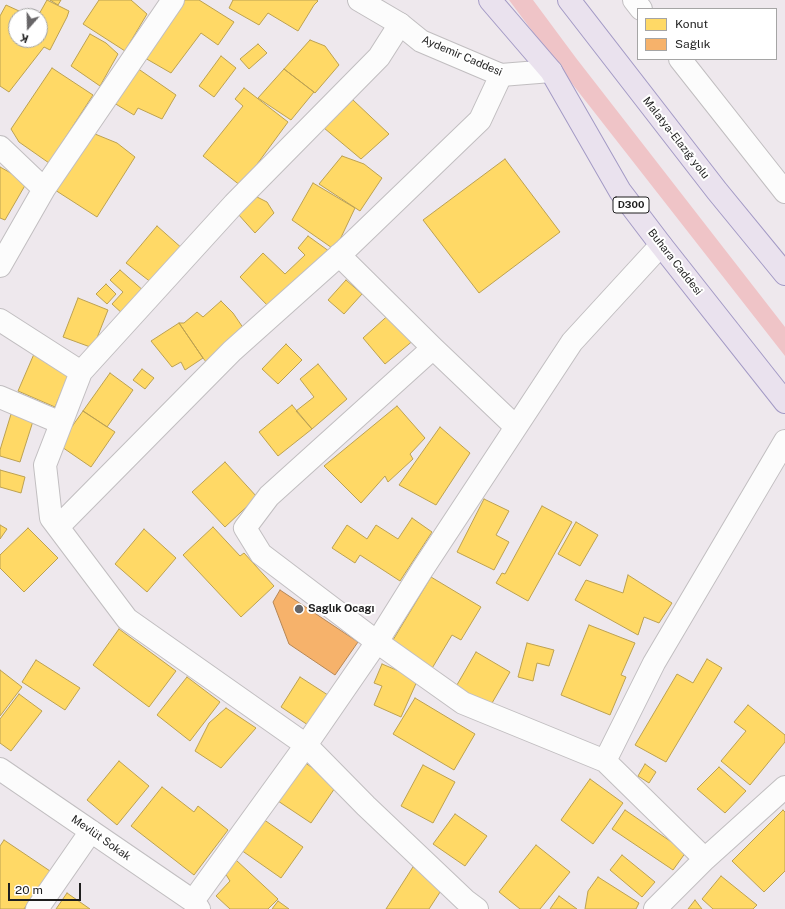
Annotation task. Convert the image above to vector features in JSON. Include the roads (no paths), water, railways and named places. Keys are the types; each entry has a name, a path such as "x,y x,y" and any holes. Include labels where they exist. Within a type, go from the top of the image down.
{"highway":[{"name":"Buhara Caddesi","path":"490,0 551,71 620,191 785,402"},
{"name":"Malatya-Elazığ yolu","path":"569,0 717,191 785,274"}],"street":[{"path":"0,266 44,189 173,0"},
{"name":"Aydemir Caddesi","path":"359,0 400,24 421,41 501,75 551,71"},
{"path":"634,0 640,8"},
{"path":"400,24 379,57 234,204 81,372 45,464 51,518 127,619 306,745 366,806 465,900 477,909"},
{"path":"681,60 785,192"},
{"path":"58,528 232,351 339,255 480,120 501,75"},
{"path":"0,147 44,189"},
{"path":"196,905 377,642 422,570 572,342 661,245"},
{"path":"339,255 516,427"},
{"path":"0,320 81,372"},
{"path":"433,348 269,496 245,528 261,554 377,642 463,703 605,761 705,859"},
{"path":"0,397 61,423"},
{"path":"605,761 654,663 785,440"},
{"name":"Mevlüt Sokak","path":"0,769 196,905"},
{"path":"655,909 705,859 785,787"},
{"path":"37,909 91,831"}],"place":[{"name":"Saglık Ocagı","path":"299,609"}]}
